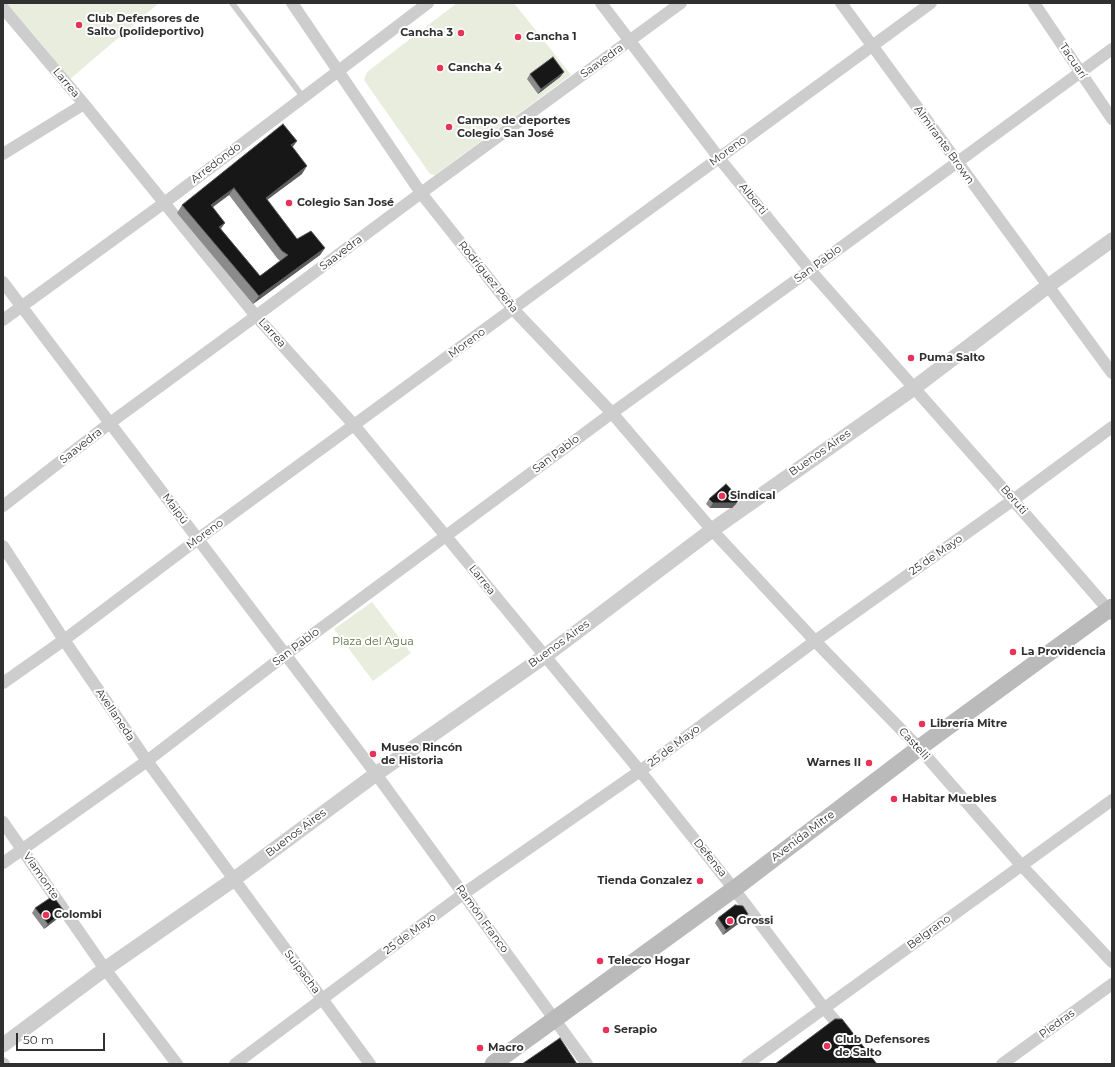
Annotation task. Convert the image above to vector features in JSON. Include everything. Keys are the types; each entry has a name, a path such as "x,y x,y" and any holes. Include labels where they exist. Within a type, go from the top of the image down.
{"main road":[{"name":"Avenida Mitre","path":"493,1064 734,889 919,748 1111,610"}],"street":[{"name":"Rodríguez Peña","path":"292,3 421,193 513,309 612,413 712,530"},
{"name":"Arredondo","path":"3,320 164,203 428,3"},
{"name":"Alberti","path":"602,3 719,158 810,270 914,388"},
{"name":"Saavedra","path":"3,506 110,423 681,3"},
{"name":"Almirante Brown","path":"841,3 1112,373"},
{"name":"Moreno","path":"3,683 64,640 198,539 931,3"},
{"name":"Tacuarí","path":"1034,3 1112,118"},
{"name":"Larrea","path":"3,8 84,104 256,316 354,425 545,656"},
{"name":"San Pablo","path":"3,863 146,761 285,655 612,413 1112,49"},
{"path":"3,154 84,104"},
{"name":"Buenos Aires","path":"3,1045 106,969 233,880 376,774 545,656 712,530 914,388 1048,286 1112,240"},
{"name":"Maipú","path":"3,282 376,774"},
{"name":"Beruti","path":"914,388 1111,610"},
{"name":"25 de Mayo","path":"235,1064 463,894 640,771 815,641 1014,500 1112,427"},
{"name":"Castelli","path":"712,530 815,641 919,748 1021,865 1112,962"},
{"name":"Avellaneda","path":"3,546 64,640 146,761 233,880"},
{"name":"Defensa","path":"545,656 640,771 734,889 824,1008 852,1042"},
{"name":"Ramón Franco","path":"376,774 587,1064"},
{"name":"Belgrano","path":"747,1064 1112,800"},
{"name":"Viamonte","path":"3,822 106,969 177,1064"},
{"name":"Suipacha","path":"233,880 370,1064"},
{"name":"Piedras","path":"1002,1064 1112,984"}],"lane":[{"path":"232,3 303,97"}],"green space":[{"name":"Club Defensores de Salto (polideportivo)","path":"6,3 159,3 69,80 44,47"},
{"name":"Campo de deportes Colegio San José","path":"457,3 514,3 571,75 435,175 430,174 364,80 367,72"},
{"name":"Plaza del Agua","path":"372,602 411,653 373,681 334,629"}],"building":[{"path":"553,57 564,72 541,89 530,74"},
{"path":"283,124 297,141 291,145 307,166 266,198 297,239 311,231 325,248 259,296 182,205","holes":["234,188 282,251 288,255 260,276 219,227 225,223 211,205"]},
{"path":"726,484 740,499 736,503 713,503 709,499"},
{"name":"Colombi","path":"53,896 64,911 48,924 35,908"},
{"name":"Grossi","path":"735,905 743,906 748,914 726,930 718,918"},
{"name":"Club Defensores de Salto","path":"835,1019 842,1019 877,1064 775,1064"},
{"path":"560,1038 577,1064 522,1064"}],"place":[{"name":"Club Defensores de Salto (polideportivo)","path":"79,25"},
{"name":"Cancha 3","path":"461,33"},
{"name":"Cancha 1","path":"518,37"},
{"name":"Cancha 4","path":"440,68"},
{"name":"Campo de deportes Colegio San José","path":"449,127"},
{"name":"Colegio San José","path":"289,203"},
{"name":"Puma Salto","path":"911,358"},
{"name":"Sindical","path":"722,496"},
{"name":"La Providencia","path":"1013,652"},
{"name":"Librería Mitre","path":"922,724"},
{"name":"Museo Rincón de Historia","path":"373,754"},
{"name":"Warnes II","path":"869,763"},
{"name":"Habitar Muebles","path":"894,799"},
{"name":"Tienda Gonzalez","path":"700,881"},
{"name":"Colombi","path":"46,915"},
{"name":"Grossi","path":"730,921"},
{"name":"Telecco Hogar","path":"600,961"},
{"name":"Serapio","path":"606,1030"},
{"name":"Club Defensores de Salto","path":"827,1046"},
{"name":"Macro","path":"480,1048"}]}
